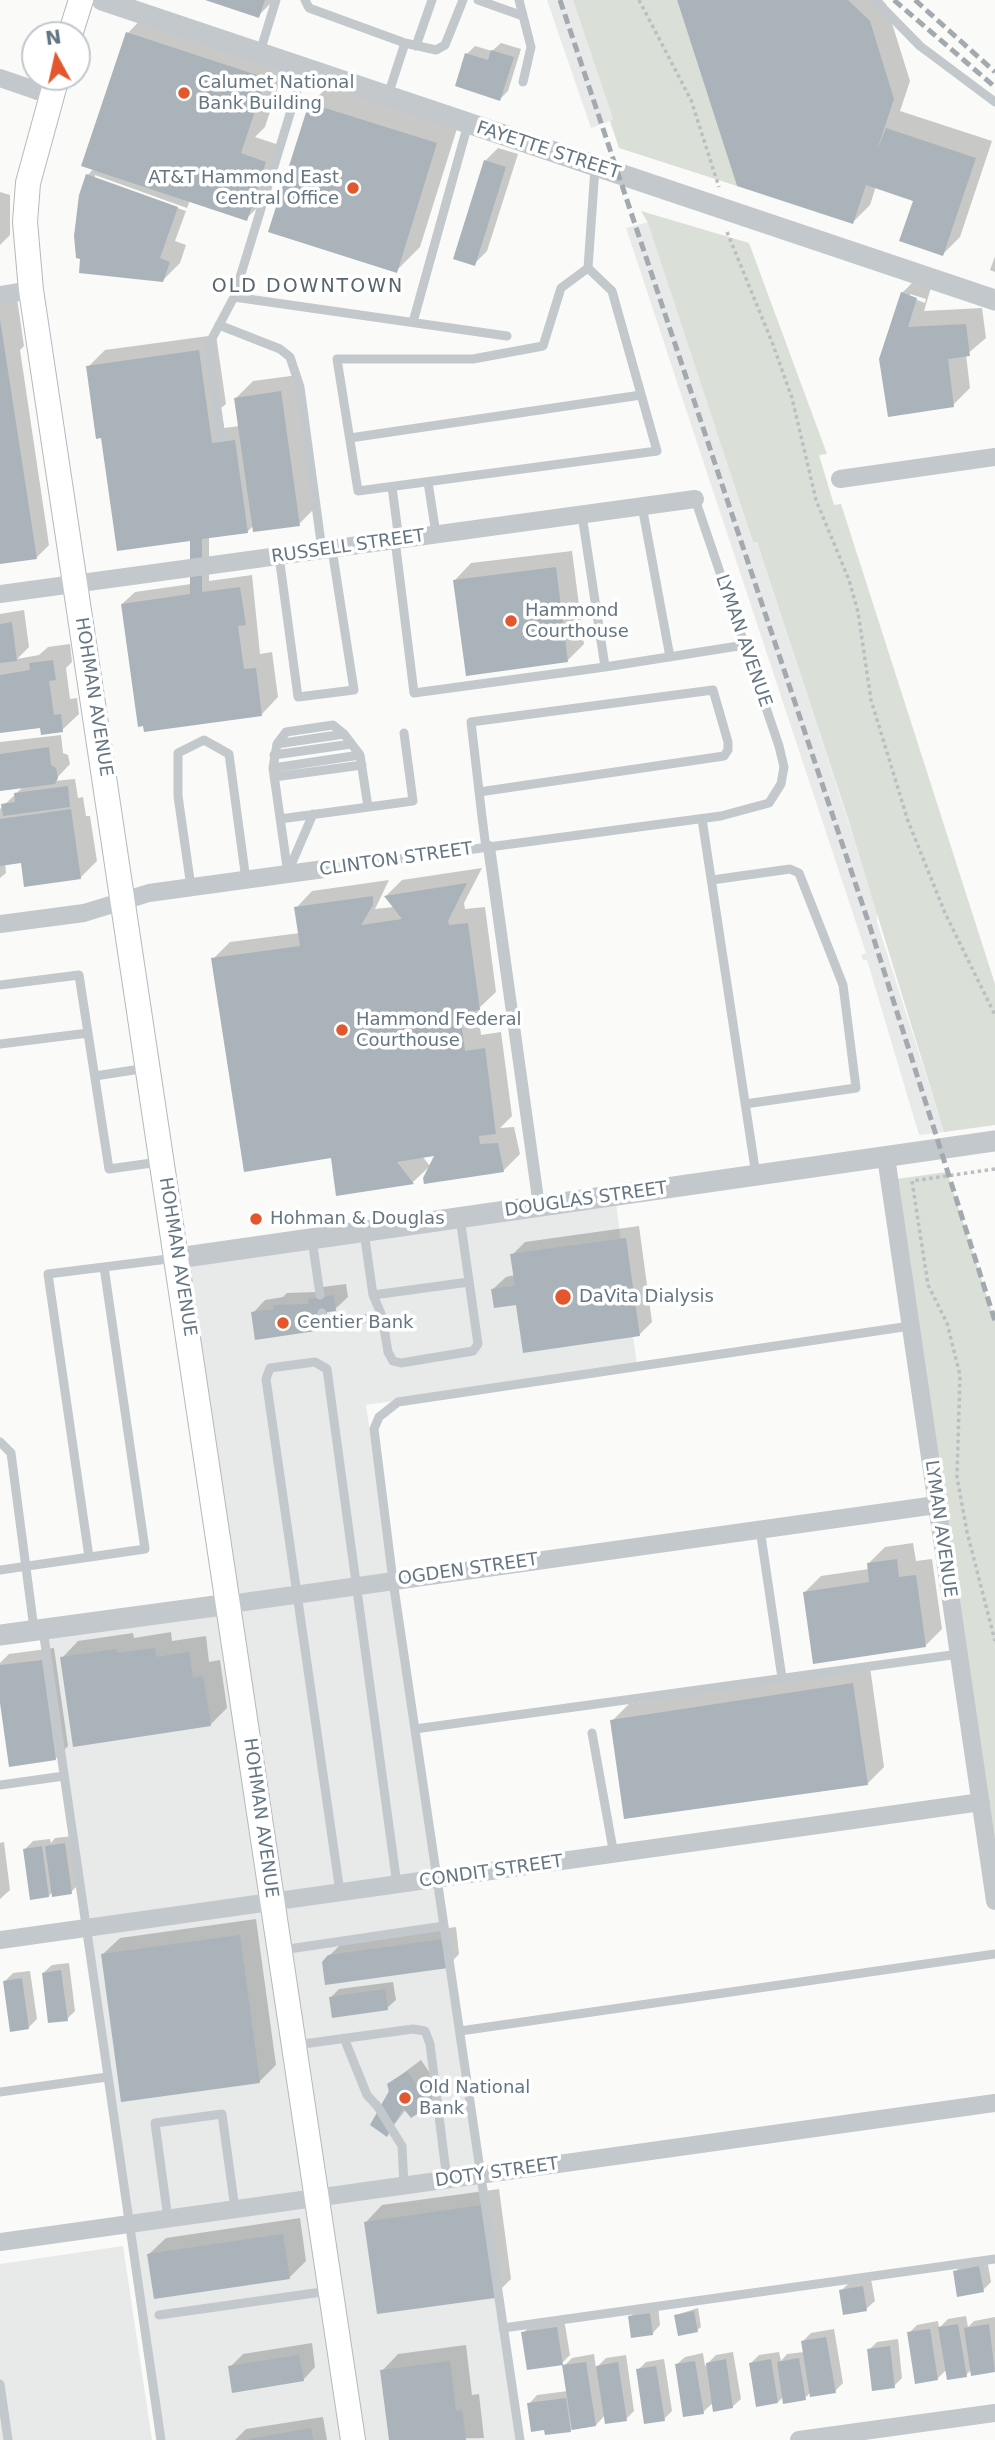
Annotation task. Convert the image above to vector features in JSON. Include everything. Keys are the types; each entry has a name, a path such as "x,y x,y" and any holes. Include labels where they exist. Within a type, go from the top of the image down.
{"main road":[{"path":"74,21 81,0"},
{"name":"HOHMAN AVENUE","path":"54,91 28,183 25,222 31,290 230,1604 353,2440"}],"street":[{"name":"FAYETTE STREET","path":"102,0 995,300"},
{"path":"0,78 21,81"},
{"path":"0,295 31,290"},
{"path":"840,479 995,457"},
{"name":"RUSSELL STREET","path":"0,594 695,499"},
{"path":"487,848 539,1206"},
{"name":"CLINTON STREET","path":"0,924 84,912 149,892 324,869"},
{"name":"DOUGLAS STREET","path":"178,1258 995,1141"},
{"name":"LYMAN AVENUE","path":"886,1157 995,1901"},
{"name":"OGDEN STREET","path":"0,1635 936,1505"},
{"name":"CONDIT STREET","path":"0,1940 981,1802"},
{"name":"DOTY STREET","path":"0,2242 995,2103"},
{"path":"799,2440 995,2413"}],"lane":[{"path":"260,53 276,0"},
{"path":"306,0 309,8 405,43 436,50 445,45 463,0"},
{"path":"416,46 432,0"},
{"path":"478,0 523,16"},
{"path":"519,0 531,47 523,82"},
{"path":"876,0 920,46 995,102"},
{"path":"387,96 405,43"},
{"path":"221,437 208,346 234,297 304,68"},
{"path":"413,322 468,124"},
{"path":"587,268 612,291 657,451 358,491 337,359 473,359 543,346 561,288 587,268 595,166"},
{"path":"234,297 507,336"},
{"path":"219,326 280,349 290,357 300,387 354,690 298,697 279,556"},
{"path":"350,438 641,395"},
{"path":"428,482 436,534"},
{"path":"392,487 414,693 745,645"},
{"name":"LYMAN AVENUE","path":"695,499 779,746 783,767 781,784"},
{"path":"642,506 670,657"},
{"path":"582,514 606,667"},
{"path":"479,792 724,755 728,750 728,743 713,690 471,722 479,792 487,848"},
{"path":"279,819 413,801 404,733"},
{"path":"288,874 273,773 276,744 344,734 361,760 368,807"},
{"path":"191,887 178,796 178,753 204,740 229,754 246,880"},
{"path":"274,755 351,744"},
{"path":"273,773 361,760"},
{"name":"CLINTON STREET","path":"324,869 702,819 757,809 769,803 781,784"},
{"path":"288,874 313,814"},
{"path":"702,819 756,1175"},
{"path":"712,880 790,869 799,873 843,985 856,1088 746,1104"},
{"path":"0,985 79,975 109,1169 163,1161"},
{"path":"0,1044 88,1032"},
{"path":"95,1076 149,1068"},
{"path":"364,1232 373,1296 382,1316 388,1352 393,1361 401,1363 473,1351 478,1344 460,1218"},
{"path":"312,1239 320,1295"},
{"path":"89,1557 48,1274 178,1258"},
{"path":"0,1570 145,1549 104,1267"},
{"path":"373,1296 469,1282"},
{"path":"322,1313 323,1320 331,1324 382,1316"},
{"path":"520,2440 393,1581 374,1429 379,1417 398,1402 910,1325"},
{"path":"340,1892 265,1379 270,1368 316,1362 327,1369 397,1885"},
{"path":"0,1442 12,1453 26,1567 64,1776 161,2440"},
{"path":"760,1530 782,1678"},
{"path":"415,1729 959,1654"},
{"path":"592,1733 614,1855"},
{"path":"0,1785 64,1776"},
{"path":"280,1951 444,1926"},
{"path":"460,2031 995,1954"},
{"path":"294,2045 413,2028 425,2031 430,2045 447,2180"},
{"path":"344,2038 367,2095 378,2107 402,2146 404,2186"},
{"path":"0,2092 107,2077"},
{"path":"168,2219 155,2123 222,2114 235,2210"},
{"path":"503,2329 995,2259"},
{"path":"159,2315 331,2291"},
{"path":"0,2378 8,2440"}],"path":[{"path":"639,0 691,100 718,179"},
{"path":"728,237 772,342 792,398 816,500 849,580 858,612 871,700 908,821 945,913 995,1015"},
{"path":"995,1169 912,1181 928,1285 947,1323 960,1375 957,1477 967,1532 995,1641"}],"shaded area":[{"path":"547,0 573,0 613,119 610,121 591,128"},
{"path":"573,0 677,0 737,186 619,148 610,121 613,119"},
{"path":"641,211 749,243 827,454 819,455 834,505 841,504 995,984 995,1125 944,1132 848,819 757,542 753,542 648,223"},
{"path":"648,222 753,542 757,542 877,910 877,922 944,1132 919,1135 867,960 863,960 861,955 866,953 626,228"},
{"path":"947,1172 995,1321 995,1888 889,1180"},
{"path":"615,1195 637,1366 366,1405 519,2440 156,2440 43,1630 230,1603 178,1258"},
{"path":"123,2246 152,2440 0,2440 0,2264"}],"building":[{"path":"205,0 265,0 259,18"},
{"path":"677,0 848,0 870,21 894,99 877,150 886,128 976,158 943,256 899,241 913,201 866,185 853,224 737,186"},
{"path":"126,32 266,78 241,153 266,162 247,221 81,166"},
{"path":"491,50 514,57 500,101 455,86 465,53 488,60"},
{"name":"AT&T Hammond East Central Office","path":"309,103 437,143 397,273 268,232"},
{"path":"484,160 506,167 475,266 453,259"},
{"path":"86,174 178,207 160,258 170,262 163,282 79,273 80,259 76,258 74,236 79,195"},
{"path":"901,292 917,298 908,327 966,324 970,356 948,359 954,407 888,417 879,359"},
{"path":"0,319 37,559 0,564"},
{"path":"199,350 212,443 235,440 248,533 202,539 202,592 240,587 246,625 238,626 244,669 256,668 262,716 144,732 143,726 138,727 121,604 190,594 190,541 117,551 101,438 96,439 86,366"},
{"path":"281,391 300,526 253,532 234,398"},
{"name":"Hammond Courthouse","path":"556,567 568,662 466,676 453,580"},
{"path":"12,622 17,661 0,663 0,624"},
{"path":"53,660 56,680 49,681 54,715 61,714 63,732 41,735 40,728 0,733 0,675 30,670 29,663"},
{"path":"49,747 51,765 56,768 58,778 55,784 0,791 0,754"},
{"path":"68,786 70,807 3,816 1,804 15,802 14,793"},
{"path":"71,809 81,879 24,887 21,863 0,866 0,819"},
{"name":"Hammond Federal Courthouse","path":"467,883 448,921 449,925 468,923 480,1010 460,1013 465,1051 485,1048 496,1134 479,1136 480,1144 498,1143 504,1172 424,1184 423,1178 434,1156 397,1162 414,1184 336,1196 331,1158 244,1172 211,958 300,946 294,907 373,896 373,905 361,925 402,919 384,896"},
{"name":"DaVita Dialysis","path":"626,1238 640,1336 523,1353 516,1305 494,1308 491,1289 515,1286 510,1254"},
{"name":"Centier Bank","path":"334,1295 336,1311 313,1314 316,1331 255,1340 251,1312 274,1309 273,1305 309,1304 308,1299"},
{"path":"897,1559 899,1577 916,1575 926,1647 813,1664 803,1592 869,1582 867,1563"},
{"path":"155,1648 156,1657 189,1652 193,1678 203,1676 211,1726 73,1747 60,1657 116,1649 117,1653"},
{"path":"42,1660 56,1760 9,1767 0,1703 0,1665"},
{"path":"853,1683 868,1785 624,1819 610,1720"},
{"path":"65,1843 72,1894 52,1897 45,1846"},
{"path":"42,1846 49,1897 30,1900 23,1849"},
{"path":"240,1935 260,2083 121,2102 101,1954"},
{"path":"443,1939 448,1968 325,1985 322,1962 328,1955"},
{"path":"61,1970 68,2021 48,2023 42,1973"},
{"path":"22,1978 29,2029 10,2032 3,1981"},
{"path":"385,1989 388,2010 332,2018 329,1997"},
{"name":"Old National Bank","path":"407,2071 431,2105 411,2118 403,2108 387,2137 370,2125 389,2091 387,2084"},
{"path":"482,2205 495,2298 377,2314 364,2222"},
{"path":"283,2234 290,2279 154,2299 147,2254"},
{"path":"979,2266 984,2292 957,2297 953,2271"},
{"path":"863,2286 867,2311 843,2315 839,2290"},
{"path":"694,2311 698,2332 678,2336 674,2315"},
{"path":"650,2313 653,2335 631,2338 628,2316"},
{"path":"958,2324 967,2377 947,2380 938,2327"},
{"path":"989,2324 995,2372 971,2376 964,2328"},
{"path":"557,2327 563,2365 527,2370 521,2332"},
{"path":"930,2329 938,2380 915,2384 907,2332"},
{"path":"826,2337 836,2393 810,2397 801,2341"},
{"path":"890,2346 895,2388 872,2391 867,2349"},
{"path":"299,2355 304,2381 232,2393 228,2366"},
{"path":"799,2358 806,2400 783,2404 777,2362"},
{"path":"726,2359 733,2408 713,2412 706,2363"},
{"path":"771,2359 778,2403 756,2407 749,2363"},
{"path":"450,2361 456,2411 462,2410 466,2440 389,2440 380,2370"},
{"path":"695,2361 704,2414 683,2417 675,2364"},
{"path":"586,2362 596,2426 572,2430 562,2365"},
{"path":"618,2362 627,2421 605,2424 596,2366"},
{"path":"656,2366 665,2421 644,2424 636,2369"},
{"path":"566,2398 571,2432 545,2435 544,2430 531,2432 527,2403"},
{"path":"311,2428 313,2440 249,2440 249,2439"}],"railway":[{"path":"560,0 870,927 995,1321"},
{"path":"894,0 995,87"},
{"path":"915,0 995,72"}],"place":[{"name":"Calumet National Bank Building","path":"184,93"},
{"name":"AT&T Hammond East Central Office","path":"353,188"},
{"name":"Hammond Courthouse","path":"511,621"},
{"name":"Hammond Federal Courthouse","path":"342,1030"},
{"name":"Hohman & Douglas","path":"256,1219"},
{"name":"DaVita Dialysis","path":"563,1297"},
{"name":"Centier Bank","path":"283,1323"},
{"name":"Old National Bank","path":"405,2098"}],"district":[{"name":"OLD DOWNTOWN","path":"308,287"}]}
